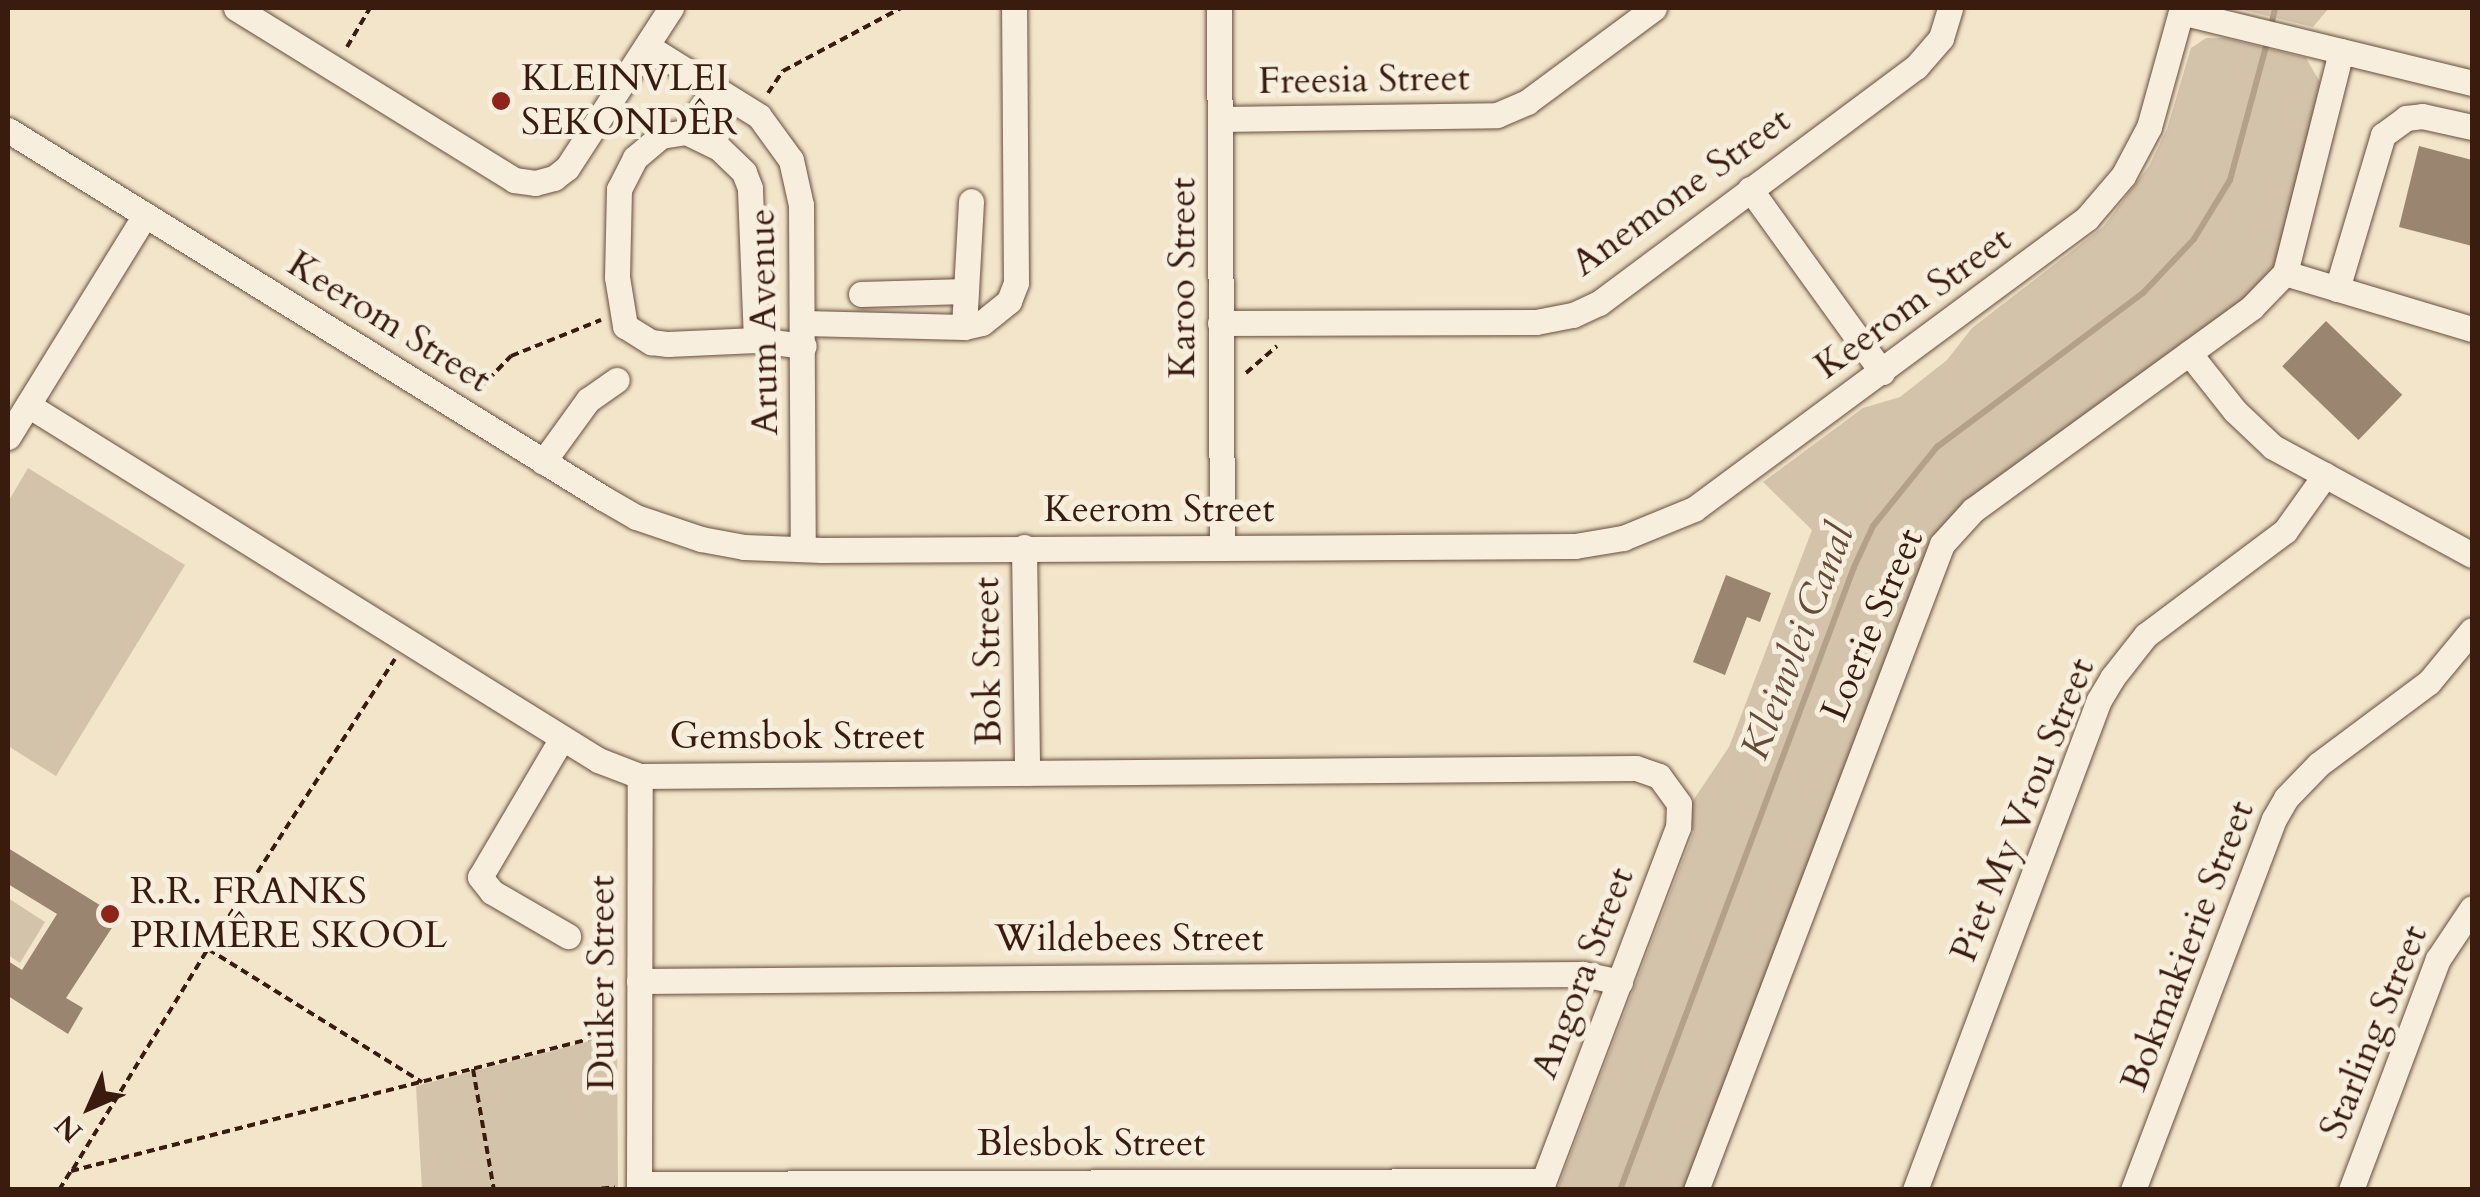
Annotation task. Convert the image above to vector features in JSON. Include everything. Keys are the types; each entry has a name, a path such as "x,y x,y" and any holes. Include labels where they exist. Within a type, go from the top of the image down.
{"street":[{"path":"236,8 514,180 536,183 554,178 567,168 671,8"},
{"path":"756,340 750,188 734,160 686,132 660,136 624,176 618,207 620,313 625,326 651,342 756,340 964,327 999,313 1016,283 1014,8"},
{"name":"Karoo Street","path":"1219,8 1222,548"},
{"name":"Freesia Street","path":"1220,120 1497,115 1527,102 1654,8"},
{"name":"Anemone Street","path":"1220,323 1555,320 1599,303 1916,67 1942,38 1950,8"},
{"path":"2181,10 2472,83"},
{"name":"Keerom Street","path":"8,130 543,462 636,517 668,530 744,547 803,549 1575,546 1623,538 1694,509 2066,236 2106,198 2149,128 2181,10"},
{"name":"Arum Avenue","path":"648,46 754,112 780,142 798,183 804,334 803,549"},
{"path":"2340,51 2286,273 2472,328"},
{"path":"686,132 715,88"},
{"path":"2337,289 2383,135 2406,118 2422,116 2472,127"},
{"path":"1750,188 1882,372"},
{"path":"964,327 971,201"},
{"path":"8,437 145,215"},
{"name":"Loerie Street","path":"1696,1190 1942,544 1972,510 2252,306 2286,273"},
{"path":"861,294 966,292"},
{"path":"2189,352 2257,434 2472,556"},
{"path":"543,462 588,400 617,380"},
{"name":"Gemsbok Street","path":"28,405 598,760 640,776 1636,768 1668,784"},
{"name":"Piet My Vrou Street","path":"1915,1190 2100,700 2112,678 2146,635 2285,531 2324,475"},
{"name":"Bok Street","path":"1024,547 1026,773"},
{"name":"Bokmakierie Street","path":"2134,1190 2274,819 2286,798 2319,764 2429,682 2472,630"},
{"path":"562,738 482,866 480,878 492,892 568,936"},
{"name":"Duiker Street","path":"639,1187 640,776"},
{"name":"Angora Street","path":"1542,1185 1678,827 1679,804 1668,784"},
{"name":"Starling Street","path":"2351,1190 2438,960 2472,908"},
{"name":"Wildebees Street","path":"639,981 1583,974 1620,982"},
{"name":"Blesbok Street","path":"639,1187 1542,1185"}],"path":[{"path":"334,68 370,8"},
{"path":"754,112 783,71 901,8"},
{"path":"480,389 511,356 620,313"},
{"path":"59,1190 208,949 406,642"},
{"path":"208,949 422,1082"},
{"path":"71,1171 618,1032"},
{"path":"473,1068 494,1190"}],"shaded area":[{"path":"2235,8 2329,8 2313,27"},
{"path":"2206,38 2225,38 2306,58 2320,82 2279,257 2266,282 1967,504 1687,1189 1557,1190 1694,831 1686,826 1688,808 1729,747 1812,530 1763,482 1863,408 1900,397 1947,360 1972,328 2103,227 2149,166 2167,129 2191,48"},
{"path":"28,468 185,565 56,776 8,746 8,502"},
{"path":"8,898 45,922 20,963 8,955"},
{"path":"617,1034 618,1189 422,1189 416,1086"}],"building":[{"path":"2419,146 2472,160 2472,246 2399,227"},
{"path":"2326,321 2402,395 2358,440 2282,366"},
{"path":"1726,575 1771,593 1760,622 1747,617 1725,675 1693,662"},
{"path":"8,848 119,917 66,998 83,1008 68,1034 8,996 8,961 22,970 57,914 8,884"}],"waterway":[{"name":"Kleinvlei Canal","path":"2271,27 2275,8"},
{"name":"Kleinvlei Canal","path":"1620,1190 1854,567 1873,526 1937,447 2143,293 2194,239 2230,180 2268,39"}],"place":[{"name":"KLEINVLEI SEKONDÊR","path":"501,101"},
{"name":"R.R. FRANKS PRIMÊRE SKOOL","path":"110,914"}]}
